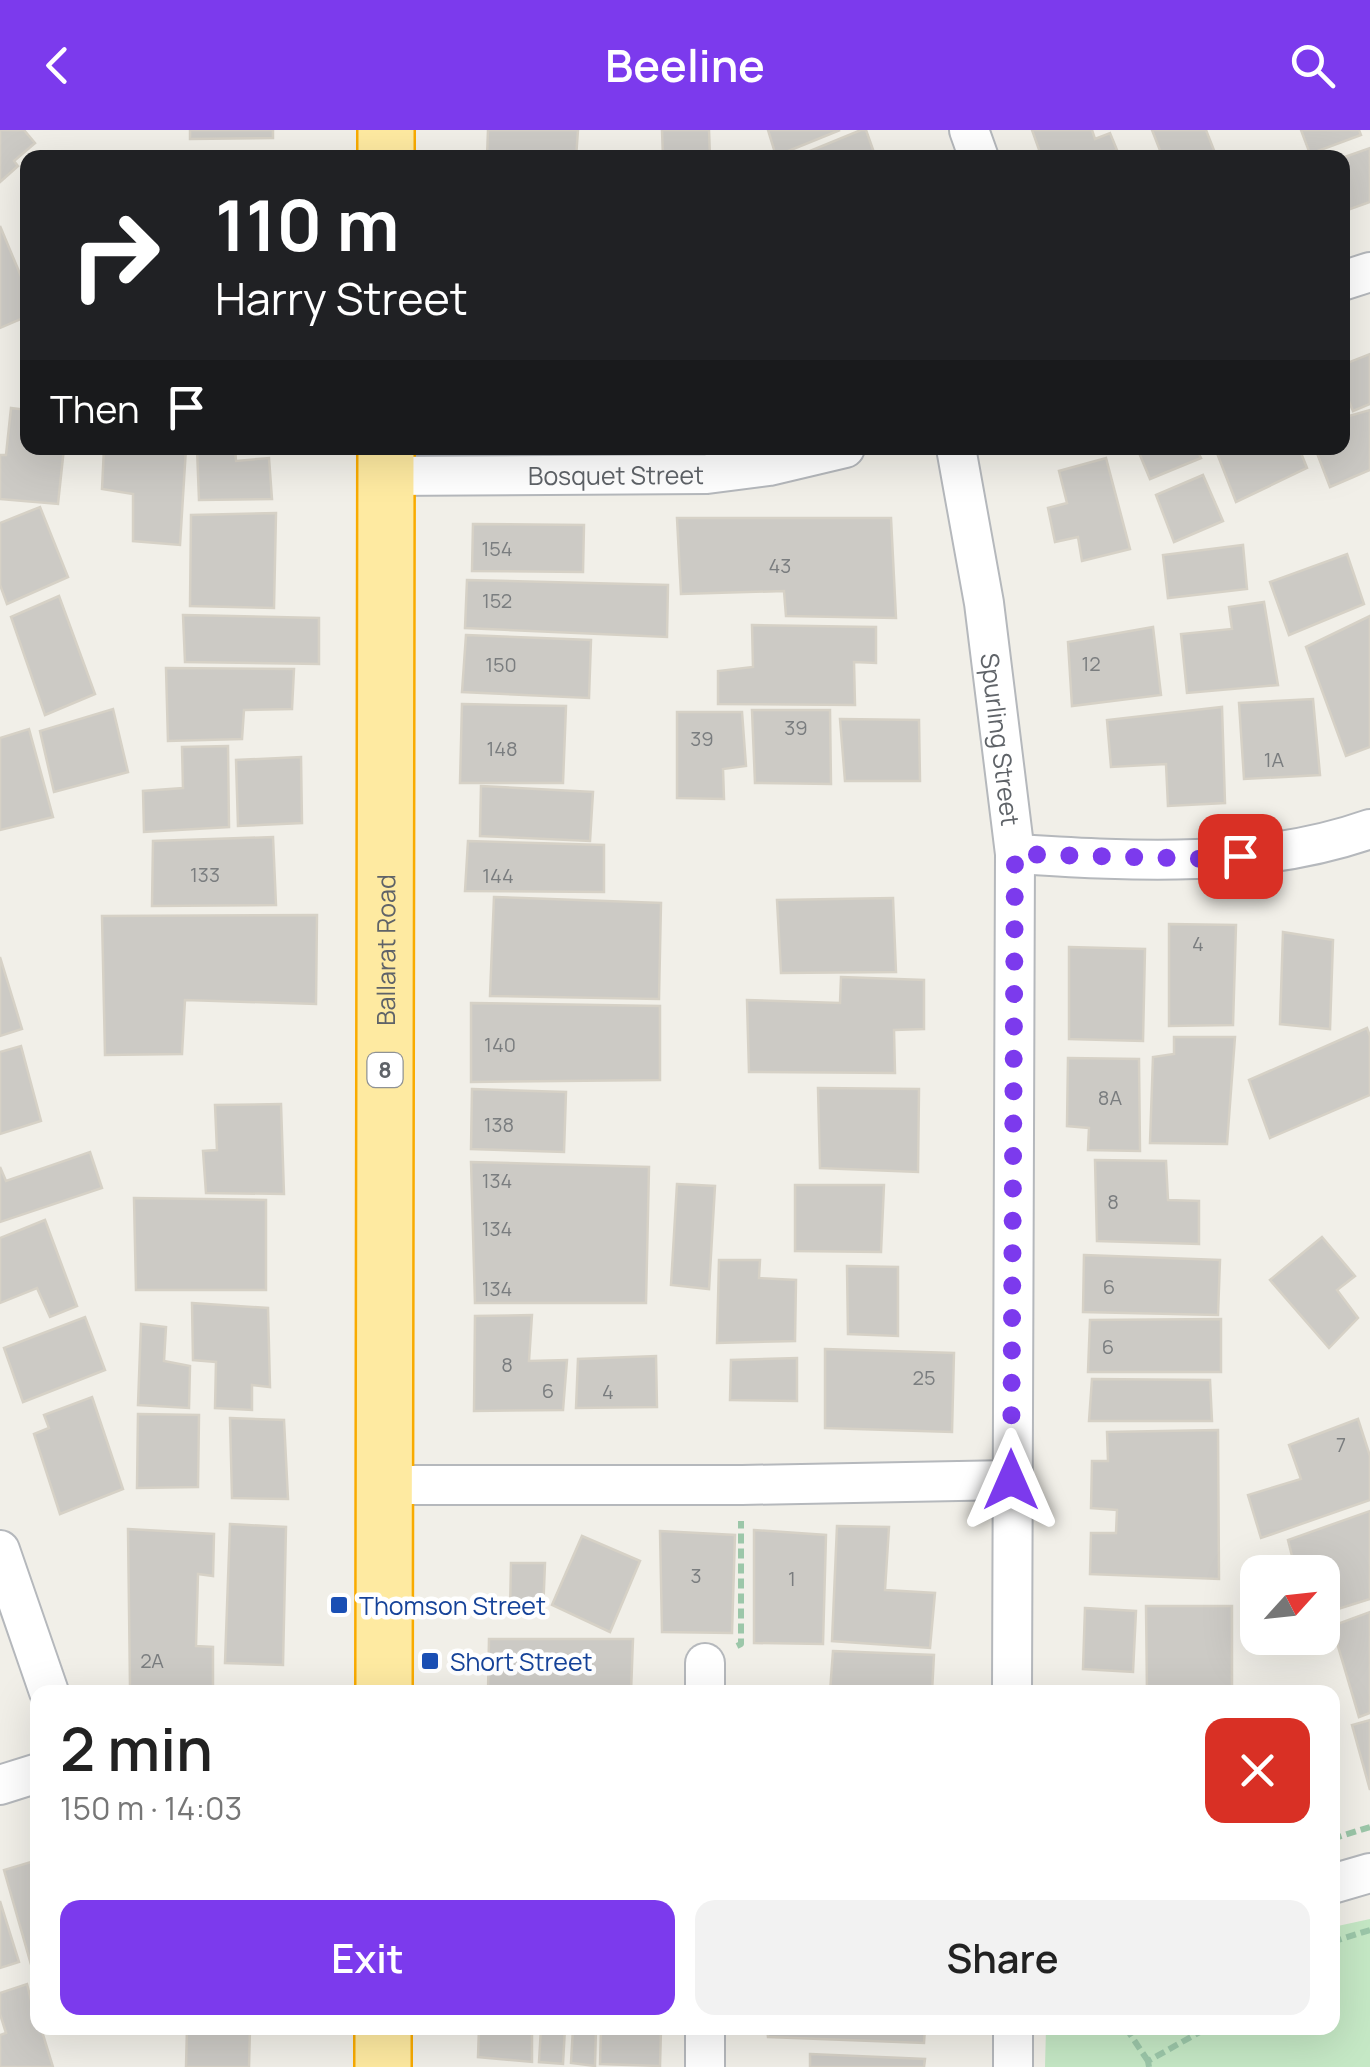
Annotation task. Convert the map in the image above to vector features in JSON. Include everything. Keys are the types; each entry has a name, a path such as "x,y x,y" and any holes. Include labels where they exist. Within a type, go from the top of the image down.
{"highway":[{"name":"Ballarat Road","path":"384,1685 386,462"},
{"path":"383,2035 383,2067"}],"street":[{"name":"Bosquet Street","path":"386,462 707,474 815,455"},
{"name":"Spurling Street","path":"957,455 984,603 1015,854 1012,1685"},
{"path":"1015,854 1212,859 1312,845 1370,829"},
{"path":"385,1485 1011,1480"},
{"path":"0,1550 47,1685"},
{"path":"0,1785 30,1776"},
{"path":"1340,1882 1370,1873"},
{"path":"705,2035 705,2067"},
{"path":"1013,2035 1013,2067"}],"path":[{"path":"705,1678 741,1644 742,1485"},
{"path":"1340,1836 1370,1827"},
{"path":"1340,1939 1370,1930"},
{"path":"1130,2035 1148,2064 1196,2035"}],"green space":[{"path":"1370,1919 1370,2067 1045,2067 1046,2035 1340,2035 1340,1925"}],"building":[{"path":"0,130 24,130 35,143 20,150 14,161 18,166 0,182"},
{"path":"190,130 273,130 273,138 190,139"},
{"path":"488,130 578,130 577,150 487,150"},
{"path":"662,130 709,130 710,150 663,150"},
{"path":"768,130 840,130 791,150 774,150"},
{"path":"866,130 873,150 812,150"},
{"path":"1032,130 1092,130 1095,139 1110,133 1117,150 1039,150"},
{"path":"1152,130 1206,130 1214,150 1160,150"},
{"path":"1301,130 1359,130 1361,135 1321,150 1308,150"},
{"path":"1370,148 1370,202 1350,209 1350,155"},
{"path":"0,226 20,274 20,319 0,328"},
{"path":"1370,354 1370,404 1353,411 1350,404 1350,362"},
{"path":"11,408 20,409 20,455 63,455 58,504 0,499 0,455 6,455"},
{"path":"1370,410 1370,470 1330,487 1318,455 1350,455 1350,416"},
{"path":"104,455 186,455 180,545 133,541 133,494 102,489"},
{"path":"197,455 236,455 236,461 269,458 272,499 199,500"},
{"path":"1140,455 1201,458 1150,479"},
{"path":"1218,455 1302,455 1307,468 1236,502"},
{"path":"1106,458 1130,549 1082,561 1078,537 1055,542 1048,508 1067,503 1059,471"},
{"path":"1203,475 1223,521 1174,542 1156,495"},
{"path":"40,507 68,577 7,604 0,585 0,523"},
{"path":"276,513 274,608 190,606 191,515"},
{"path":"677,518 891,518 896,618 786,616 784,591 681,594"},
{"path":"473,524 584,525 583,572 472,571"},
{"path":"1243,545 1247,589 1168,598 1163,555"},
{"path":"1347,554 1364,604 1289,635 1270,582"},
{"path":"467,580 668,585 667,637 465,628"},
{"path":"59,596 95,694 45,715 11,617"},
{"path":"1264,602 1278,685 1187,693 1181,634 1232,629 1229,607"},
{"path":"183,615 319,618 319,664 185,662"},
{"path":"1370,616 1370,747 1346,756 1306,647"},
{"path":"752,625 876,627 876,663 854,662 855,705 718,704 718,671 753,667"},
{"path":"1153,627 1161,695 1072,706 1068,642"},
{"path":"466,635 591,640 589,698 462,692"},
{"path":"166,668 294,669 292,709 244,710 242,739 168,741"},
{"path":"1313,699 1320,775 1244,779 1239,703"},
{"path":"462,704 566,706 563,783 460,783"},
{"path":"1222,707 1225,803 1168,806 1166,764 1111,767 1107,720"},
{"path":"113,709 128,772 54,792 40,731"},
{"path":"752,710 830,710 831,784 755,783"},
{"path":"677,712 742,712 746,766 723,769 724,799 677,798"},
{"path":"840,719 919,720 920,781 845,781"},
{"path":"29,729 53,817 0,830 0,738"},
{"path":"228,746 229,827 144,832 143,791 183,788 182,747"},
{"path":"301,757 302,823 238,826 236,760"},
{"path":"481,786 593,792 590,841 480,836"},
{"path":"273,837 276,905 152,906 153,841"},
{"path":"468,841 604,845 604,892 465,891"},
{"path":"494,897 661,903 659,999 490,996"},
{"path":"893,898 896,972 781,973 777,900"},
{"path":"317,915 316,1004 185,1000 182,1054 105,1055 102,916"},
{"path":"1169,924 1236,925 1233,1025 1169,1026"},
{"path":"1283,932 1333,940 1330,1029 1280,1024"},
{"path":"1069,947 1145,949 1143,1041 1069,1039"},
{"path":"0,957 22,1029 0,1036"},
{"path":"841,977 924,980 924,1029 894,1030 895,1073 749,1072 747,1000 840,1003"},
{"path":"471,1003 660,1006 660,1080 471,1082"},
{"path":"1367,1028 1370,1095 1270,1138 1249,1080"},
{"path":"1174,1037 1235,1037 1227,1144 1150,1143 1153,1057 1174,1054"},
{"path":"21,1046 41,1121 0,1134 0,1052"},
{"path":"1068,1058 1139,1059 1140,1151 1088,1150 1089,1128 1067,1126"},
{"path":"818,1088 919,1089 918,1172 820,1168"},
{"path":"472,1089 566,1092 564,1152 471,1149"},
{"path":"281,1104 284,1194 206,1193 203,1151 217,1150 215,1105"},
{"path":"90,1152 102,1188 0,1222 0,1167 6,1181"},
{"path":"1095,1160 1166,1161 1168,1200 1199,1201 1199,1244 1097,1241"},
{"path":"471,1162 649,1167 646,1303 475,1303"},
{"path":"677,1184 715,1186 709,1289 671,1285"},
{"path":"795,1185 884,1185 881,1252 795,1251"},
{"path":"134,1198 266,1200 266,1290 136,1290"},
{"path":"45,1220 77,1306 50,1317 37,1288 0,1303 0,1238"},
{"path":"1322,1237 1355,1276 1337,1290 1358,1318 1329,1348 1270,1280"},
{"path":"1084,1255 1220,1260 1218,1315 1083,1312"},
{"path":"719,1260 760,1260 759,1278 796,1280 795,1341 717,1343"},
{"path":"847,1266 898,1267 898,1336 848,1334"},
{"path":"192,1303 268,1308 270,1387 252,1385 252,1410 215,1408 216,1362 193,1360"},
{"path":"532,1315 529,1361 567,1360 563,1410 474,1411 475,1316"},
{"path":"85,1317 105,1370 23,1402 4,1348"},
{"path":"1221,1319 1221,1372 1088,1372 1090,1320"},
{"path":"141,1324 166,1327 164,1361 190,1366 189,1408 138,1405"},
{"path":"825,1349 954,1353 952,1432 825,1428"},
{"path":"656,1356 657,1407 576,1408 578,1359"},
{"path":"797,1358 797,1401 730,1400 731,1360"},
{"path":"1092,1379 1210,1380 1212,1421 1089,1421"},
{"path":"92,1397 123,1489 60,1514 34,1434 49,1428 44,1415"},
{"path":"138,1414 199,1415 198,1487 137,1488"},
{"path":"230,1418 284,1420 288,1499 232,1498"},
{"path":"1358,1419 1370,1456 1370,1500 1261,1538 1248,1495 1301,1479 1289,1445"},
{"path":"1218,1430 1219,1579 1090,1574 1091,1533 1116,1533 1117,1510 1091,1508 1092,1461 1108,1461 1107,1432"},
{"path":"1370,1511 1370,1599 1340,1608 1340,1555 1292,1555 1288,1540"},
{"path":"230,1524 286,1527 283,1665 225,1663"},
{"path":"837,1526 889,1527 885,1590 935,1593 930,1648 832,1641"},
{"path":"128,1529 214,1534 213,1576 198,1574 196,1646 213,1647 213,1685 130,1685"},
{"path":"754,1530 826,1535 823,1644 754,1643"},
{"path":"660,1531 735,1535 732,1633 662,1632"},
{"path":"582,1536 640,1561 610,1632 552,1605"},
{"path":"511,1563 545,1563 543,1613 510,1611"},
{"path":"1146,1606 1232,1606 1232,1685 1147,1685"},
{"path":"1085,1608 1136,1611 1133,1672 1083,1669"},
{"path":"1370,1612 1370,1713 1359,1717 1340,1653 1340,1623"},
{"path":"489,1639 633,1639 631,1685 488,1685"},
{"path":"833,1651 934,1655 932,1685 831,1685"},
{"path":"1370,1720 1370,1790 1352,1725"},
{"path":"30,1862 30,1961 4,1870"},
{"path":"0,1901 19,1962 0,1968"},
{"path":"27,1984 30,2035 43,2035 53,2067 0,2067 0,2035 6,2033 0,2014 0,1993"},
{"path":"187,2035 250,2035 249,2067 186,2067"},
{"path":"479,2035 532,2035 532,2062 478,2057"},
{"path":"541,2035 565,2035 563,2064 539,2062"},
{"path":"573,2035 596,2035 595,2066 571,2063"},
{"path":"601,2035 661,2035 660,2066 600,2064"},
{"path":"768,2035 925,2035 924,2043"},
{"path":"810,2054 925,2059 924,2067 810,2067"}],"place":[{"name":"Thomson Street","path":"339,1605"},
{"name":"Short Street","path":"430,1661"}],"route":[{"path":"1011,1480 1015,854 1212,859 1240,856"}]}
